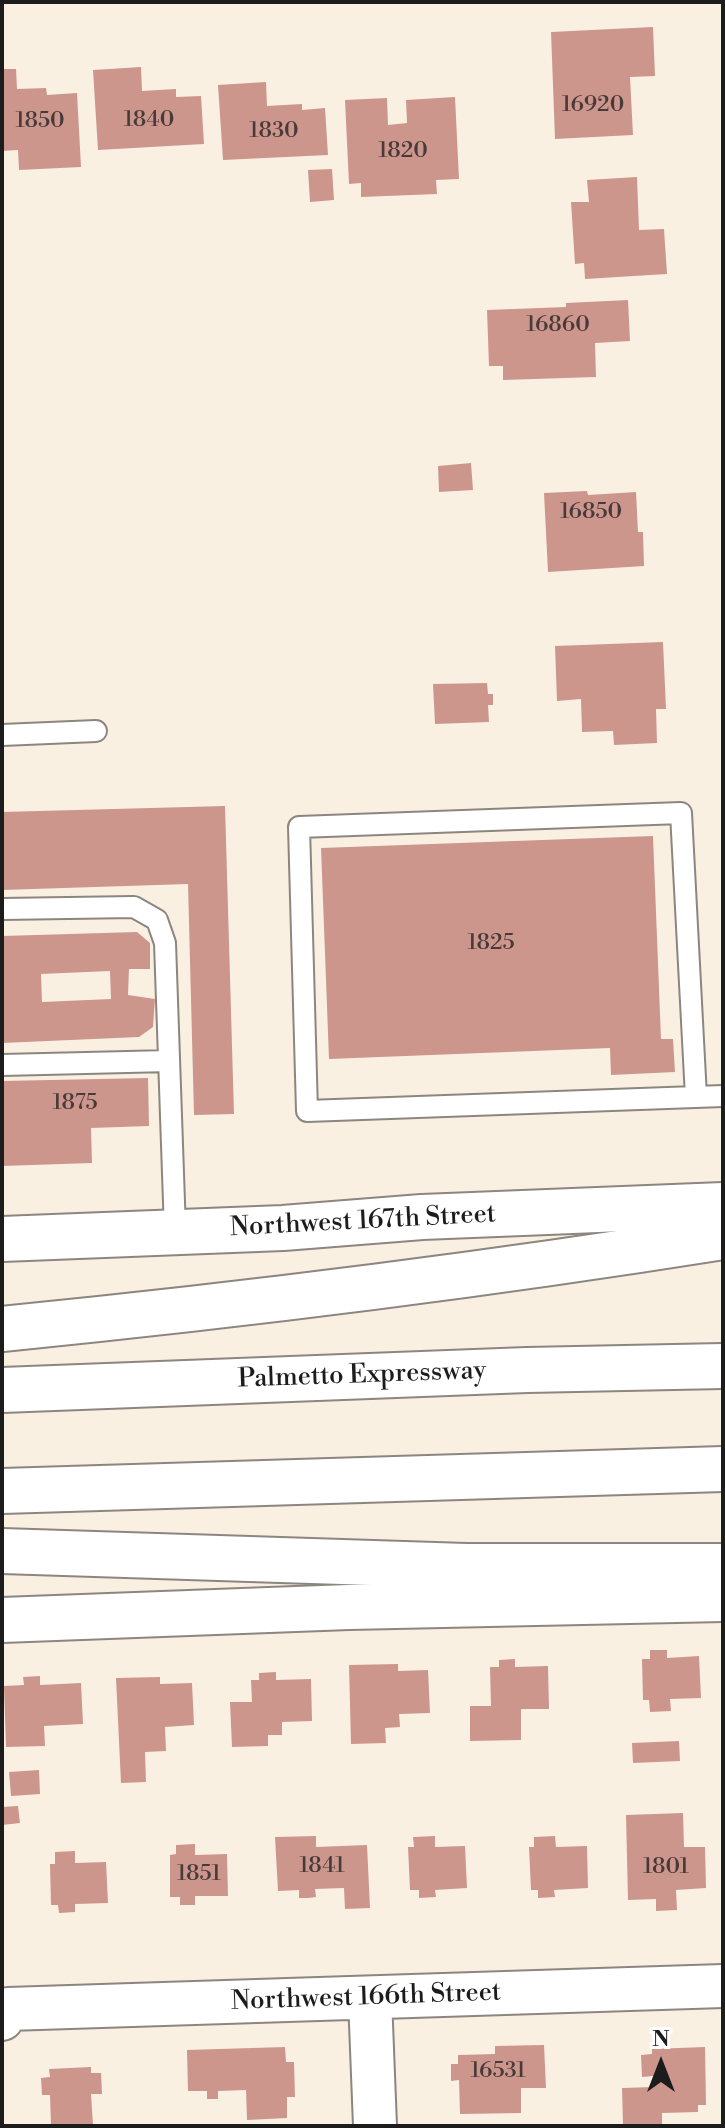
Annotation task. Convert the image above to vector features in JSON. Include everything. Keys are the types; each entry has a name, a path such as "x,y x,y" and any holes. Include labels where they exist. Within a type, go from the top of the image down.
{"main road":[{"name":"Northwest 167th Street","path":"2,1239 723,1205"},
{"path":"2,1329 138,1316 538,1267 723,1237"},
{"name":"Palmetto Expressway","path":"2,1390 527,1370 723,1366"},
{"path":"2,1491 723,1469"},
{"path":"2,1551 466,1566 723,1566"},
{"path":"2,1620 723,1599"}],"street":[{"name":"Northwest 166th Street","path":"5,2014 723,1986"},
{"path":"370,1998 375,2126"}],"lane":[{"path":"2,735 96,731"},
{"path":"696,1097 681,813 299,827 307,1111 696,1097 723,1096"},
{"path":"2,909 134,907 157,920 165,943 175,1231"},
{"path":"2,1065 169,1061"}],"building":[{"path":"653,27 655,76 630,77 633,135 555,139 551,32"},
{"path":"141,67 142,91 176,89 176,97 201,96 204,144 98,150 93,70"},
{"path":"2,69 16,69 17,89 46,88 47,95 77,93 81,167 19,170 18,150 2,151"},
{"path":"266,82 267,106 302,104 302,110 325,108 328,155 223,160 218,85"},
{"path":"455,97 459,179 436,180 437,194 361,197 361,183 349,184 345,100 387,98 388,125 407,123 406,100"},
{"path":"332,169 334,200 310,202 308,170"},
{"path":"637,177 639,230 664,229 667,274 585,279 584,263 575,264 571,202 589,202 587,180"},
{"path":"628,300 630,341 595,343 596,377 503,380 503,366 489,366 487,310 566,307 566,303"},
{"path":"471,463 473,490 439,492 438,466"},
{"path":"587,491 588,495 636,492 638,532 643,532 644,566 548,572 544,493"},
{"path":"663,642 666,709 656,709 657,743 614,745 613,731 582,732 581,699 557,701 555,646"},
{"path":"487,683 488,694 493,694 493,705 488,705 489,722 435,724 433,684"},
{"path":"225,806 234,1114 194,1115 188,884 2,890 2,812"},
{"path":"653,836 661,1039 673,1039 675,1072 611,1075 610,1048 329,1059 321,848"},
{"path":"137,932 150,943 150,969 129,969 128,995 155,999 153,1027 139,1037 2,1043 2,936","holes":["110,971 111,999 42,1002 41,974"]},
{"path":"148,1078 149,1126 91,1128 92,1163 2,1166 2,1081"},
{"path":"650,1650 667,1650 667,1658 699,1656 701,1698 670,1699 671,1711 650,1712 649,1700 643,1700 642,1659 650,1659"},
{"path":"515,1659 515,1667 548,1666 549,1709 521,1709 521,1740 470,1741 470,1706 491,1706 490,1667 499,1667 499,1660"},
{"path":"398,1664 398,1671 428,1670 430,1713 399,1714 400,1727 385,1728 386,1743 351,1744 349,1665"},
{"path":"276,1672 276,1680 311,1679 312,1721 282,1722 282,1735 268,1735 268,1746 232,1747 230,1702 252,1702 251,1680 259,1680 259,1673"},
{"path":"40,1676 40,1685 81,1683 83,1724 44,1726 45,1746 6,1747 4,1686 24,1685 23,1677"},
{"path":"160,1677 160,1684 192,1683 194,1725 165,1727 166,1751 145,1752 146,1782 121,1783 116,1678"},
{"path":"679,1741 680,1761 633,1763 632,1743"},
{"path":"39,1770 40,1794 11,1796 9,1772"},
{"path":"18,1806 20,1823 2,1825 2,1807"},
{"path":"683,1813 684,1847 705,1847 706,1888 676,1890 677,1910 656,1911 656,1899 628,1900 626,1815"},
{"path":"316,1836 316,1847 367,1845 370,1908 345,1909 344,1888 315,1889 316,1897 308,1898 299,1898 299,1890 278,1891 275,1837"},
{"path":"435,1836 435,1847 465,1846 467,1888 435,1890 436,1897 419,1898 419,1890 410,1890 408,1847 414,1847 413,1837"},
{"path":"555,1836 556,1847 587,1846 588,1888 554,1890 555,1897 538,1898 538,1890 531,1890 529,1847 534,1847 534,1837"},
{"path":"195,1844 195,1855 227,1854 228,1896 195,1896 195,1905 180,1905 180,1897 170,1897 170,1855 176,1854 176,1845"},
{"path":"75,1851 75,1863 106,1862 108,1903 75,1904 75,1912 59,1913 58,1905 51,1905 50,1864 55,1864 55,1852"},
{"path":"544,2045 546,2088 521,2088 521,2113 460,2114 459,2080 451,2081 451,2064 458,2064 458,2055 495,2054 495,2046"},
{"path":"285,2047 286,2062 294,2062 295,2097 287,2097 287,2118 247,2120 246,2090 218,2091 218,2099 207,2099 207,2091 188,2091 187,2050"},
{"path":"705,2047 706,2105 698,2105 698,2112 662,2113 662,2124 623,2125 622,2088 653,2087 653,2076 642,2077 641,2055 652,2054 652,2049"},
{"path":"91,2067 91,2073 101,2073 102,2094 91,2094 93,2125 51,2126 50,2095 42,2095 41,2078 50,2077 49,2069"}]}
